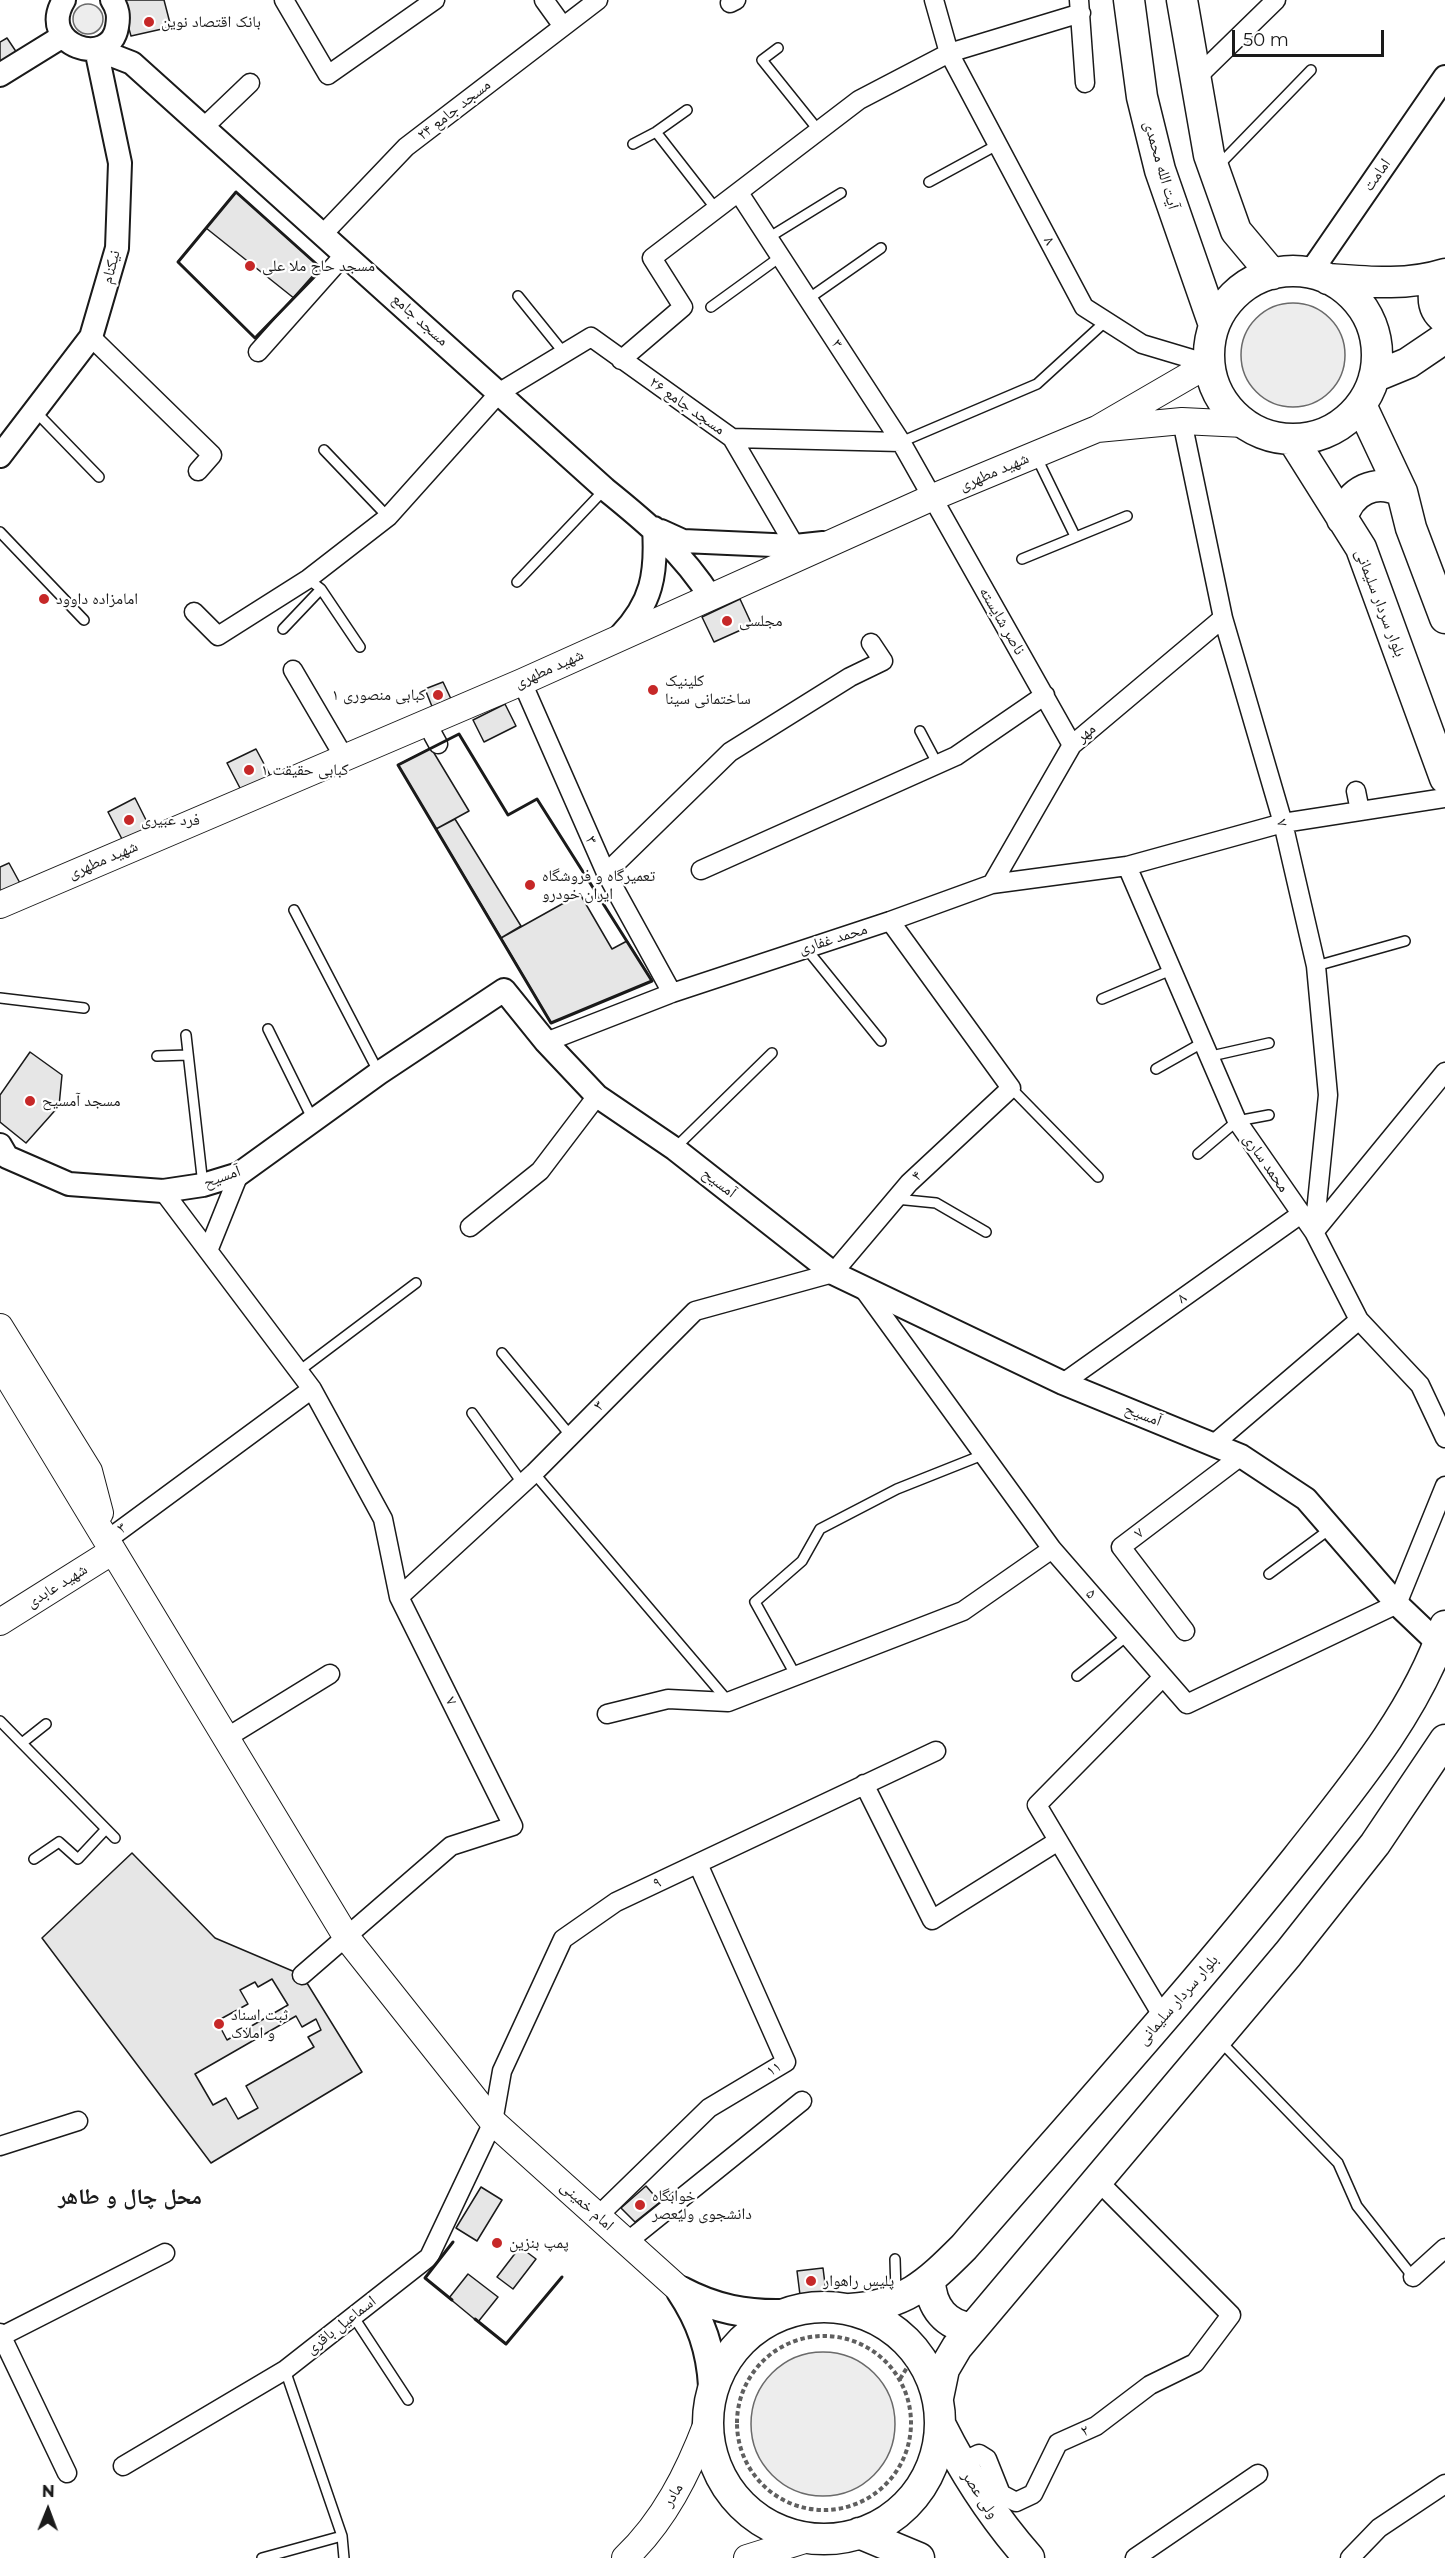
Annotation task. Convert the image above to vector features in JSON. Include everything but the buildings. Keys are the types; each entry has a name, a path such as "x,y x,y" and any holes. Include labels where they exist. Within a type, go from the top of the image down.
{"highway":[{"name":"آیت الله محمدی","path":"1129,0 1142,97 1160,170 1214,325"},
{"path":"1182,0 1195,79 1214,170 1236,231 1272,274"},
{"path":"1319,276 1348,292 1365,311 1374,333 1377,357 1374,378 1361,405 1342,424 1319,435 1293,440 1267,436 1244,424 1225,406 1213,383 1209,364 1209,344 1214,325 1224,307 1237,293 1253,281 1272,274 1291,271 1379,283 1426,280 1445,274"},
{"path":"1445,274 1434,293 1437,310 1445,320"},
{"path":"1374,378 1408,363 1445,338"},
{"path":"1361,405 1402,492 1411,528 1445,618"},
{"name":"بلوار سردار سلیمانی","path":"1293,440 1361,548 1445,778"},
{"path":"1342,519 1349,501 1364,489 1384,485 1402,492"},
{"name":"بلوار سردار سلیمانی","path":"850,2309 875,2307 897,2301 930,2281 964,2247 1251,1915 1326,1820 1406,1709 1442,1635"},
{"path":"872,2545 881,2524 901,2510 917,2493 930,2472 938,2449 944,2369 972,2328 1217,2038 1375,1844 1445,1740"},
{"path":"930,2281 930,2292 939,2312 954,2324 972,2328"},
{"path":"850,2309 817,2307 784,2314 754,2330 729,2355 713,2386 707,2423 712,2456 727,2486 749,2512 778,2530 811,2538 835,2538 872,2545 920,2558"},
{"name":"ولی عصر","path":"850,2309 881,2321 907,2341 927,2367 939,2412 960,2463 999,2524 1029,2558"}],"main road":[{"path":"1097,429 1209,364"},
{"path":"1097,429 1182,421 1244,424"},
{"name":"شهید مطهری","path":"0,905 344,757 432,733 487,705 522,682 621,636 714,601 836,541 931,498 1097,429"},
{"path":"0,1328 89,1471 106,1539"},
{"name":"امام خمینی","path":"0,1364 347,1938 493,2122 681,2290"},
{"name":"شهید عابدی","path":"0,1622 106,1539"},
{"path":"681,2290 700,2301 741,2313 784,2314"},
{"path":"681,2290 701,2326 708,2345 713,2386"},
{"name":"مادر","path":"625,2558 646,2538 689,2470 707,2423"},
{"path":"747,2558 811,2538"}],"street":[{"path":"284,0 328,75 435,0"},
{"path":"544,0 562,25"},
{"name":"۲۴ مسجد جامع","path":"323,234 406,147 562,25 598,0"},
{"path":"934,0 948,53"},
{"path":"1195,79 1276,0"},
{"path":"61,4 58,24 63,36 72,45 83,49 96,49 132,63"},
{"path":"621,360 683,307 652,258 859,100 948,53 1080,6 1085,83"},
{"path":"96,49 108,42 117,31 119,11"},
{"path":"119,11 132,63"},
{"path":"4,70 63,36"},
{"name":"نیکنام","path":"0,456 91,336 117,248 120,163 96,49"},
{"name":"۸","path":"948,53 1084,307 1142,344 1209,364"},
{"name":"مسجد جامع","path":"132,63 500,392 605,489 654,528"},
{"name":"امامت","path":"1319,276 1445,77"},
{"path":"204,128 250,83"},
{"name":"۳","path":"739,193 901,442 931,498"},
{"path":"258,352 345,254"},
{"path":"91,336 212,455 198,471"},
{"name":"۲۶ مسجد جامع","path":"194,612 218,636 315,584 388,517 500,392 591,337 732,438 901,442"},
{"name":"۷","path":"1182,421 1223,618 1283,823 1316,966 1328,1095 1314,1232"},
{"path":"732,438 795,546"},
{"name":"ناصر شایسته","path":"931,498 1072,745"},
{"path":"654,528 683,541 795,546 836,541"},
{"path":"654,528 694,570 714,601"},
{"path":"621,636 638,618 649,594 656,563 654,528"},
{"name":"مهر","path":"992,884 1072,745 1223,618"},
{"path":"606,873 730,752 850,677 883,661 872,643"},
{"path":"293,670 344,757"},
{"name":"۳","path":"522,682 606,873 672,993"},
{"path":"701,870 956,756 1045,695"},
{"path":"1356,791 1360,811"},
{"name":"محمد غفاری","path":"546,1042 672,993 805,947 890,921 992,884 1127,866 1283,823 1445,798"},
{"name":"محمد ساری","path":"1127,866 1204,1050 1237,1121 1314,1232 1359,1320 1420,1385 1445,1438"},
{"path":"890,921 1011,1088"},
{"name":"آمسیح","path":"2,1154 69,1184 163,1191 203,1185 239,1174 379,1073 504,990 546,1042 597,1096 675,1149 833,1273 865,1291 1063,1383 1215,1443 1241,1456 1306,1499 1397,1604 1442,1635"},
{"path":"1314,1232 1445,1072"},
{"name":"۴","path":"833,1273 909,1183 1011,1088"},
{"path":"470,1227 540,1171 597,1096"},
{"path":"208,1251 239,1174"},
{"name":"۷","path":"163,1191 312,1389 383,1519 399,1597 513,1826 451,1846 347,1938"},
{"name":"۸","path":"1063,1383 1301,1214"},
{"name":"۳","path":"399,1597 528,1478 695,1311 833,1273"},
{"name":"۵","path":"865,1291 985,1454 1052,1550 1187,1704 1397,1604"},
{"path":"1215,1443 1359,1320"},
{"name":"۳","path":"106,1539 312,1389"},
{"name":"۷","path":"1185,1631 1121,1547 1241,1456"},
{"path":"1397,1604 1445,1486"},
{"path":"606,1714 668,1699 728,1702 963,1611 1052,1550"},
{"path":"226,1738 330,1674"},
{"path":"1163,1677 1037,1806 1163,2017"},
{"name":"۹","path":"493,2122 502,2071 563,1939 616,1902 936,1751"},
{"path":"864,1784 932,1920 1058,1841"},
{"name":"۱۱","path":"598,2216 710,2108 786,2062 698,1864"},
{"path":"302,1975 347,1938"},
{"path":"627,2242 802,2101"},
{"path":"0,2146 78,2121"},
{"name":"اسماعیل باقری","path":"123,2466 285,2370 429,2257 493,2122"},
{"name":"۲","path":"960,2463 979,2454 987,2459 1001,2494 1016,2502 1033,2494 1058,2443 1096,2426 1150,2385 1195,2363 1231,2315 1097,2180"},
{"path":"1413,2277 1445,2248"},
{"path":"67,2473 1,2335 165,2253"},
{"path":"1135,2558 1258,2474"},
{"path":"1350,2558 1379,2528 1445,2484"}],"lane":[{"path":"778,48 762,60 819,131"},
{"path":"1214,170 1311,70"},
{"path":"633,144 656,132 687,110"},
{"path":"656,132 716,209"},
{"path":"929,182 997,145"},
{"path":"768,238 840,193"},
{"path":"808,299 881,248"},
{"path":"711,307 780,257"},
{"path":"518,296 564,353"},
{"path":"901,442 1037,384 1106,321"},
{"path":"35,411 99,477"},
{"path":"324,450 388,517"},
{"path":"1035,454 1075,536"},
{"path":"517,582 605,489"},
{"path":"1022,559 1127,516"},
{"path":"0,532 84,620"},
{"path":"283,629 315,584 360,647"},
{"path":"920,731 938,765"},
{"path":"294,910 379,1073"},
{"path":"1316,966 1405,940"},
{"path":"805,947 881,1041"},
{"path":"1102,999 1171,969"},
{"path":"0,998 84,1008"},
{"path":"268,1029 313,1120"},
{"path":"186,1035 203,1185"},
{"path":"1155,1069 1204,1050 1269,1044"},
{"path":"675,1149 772,1053"},
{"path":"157,1056 188,1055"},
{"path":"1011,1088 1098,1177"},
{"path":"1198,1154 1237,1121 1269,1115"},
{"path":"896,1199 936,1203 986,1232"},
{"path":"299,1371 416,1283"},
{"path":"502,1353 570,1435"},
{"path":"472,1413 728,1702"},
{"path":"796,1676 755,1602 802,1561 820,1529 897,1489 985,1454"},
{"path":"1269,1574 1330,1529"},
{"path":"1077,1676 1128,1636"},
{"path":"0,1720 115,1838"},
{"path":"22,1743 46,1724"},
{"path":"34,1859 59,1842 78,1859 106,1829"},
{"path":"1217,2038 1338,2163 1357,2206 1413,2277"},
{"path":"895,2259 897,2301"},
{"path":"353,2316 408,2400"},
{"path":"285,2370 342,2536 344,2558"},
{"path":"262,2558 342,2536"}],"path":[{"path":"819,2336 844,2338 866,2346 885,2361 900,2379 909,2402 912,2426 909,2443 894,2475 867,2499 833,2510 815,2509 790,2503 768,2490 751,2471 740,2448 737,2423 741,2395 755,2370 772,2353 794,2341 819,2336"},
{"path":"900,2379 916,2353"}],"shaded area":[{"path":"88,4 99,8 103,19 99,30 88,34 77,30 73,19 77,8"},
{"path":"1293,303 1313,307 1330,318 1341,335 1345,355 1341,375 1330,392 1313,403 1293,407 1273,403 1256,392 1245,375 1241,355 1245,335 1256,318 1273,307"},
{"path":"823,2352 851,2357 874,2373 890,2396 895,2424 890,2452 874,2475 851,2491 823,2496 795,2491 772,2475 756,2452 751,2424 756,2396 772,2373 795,2357"}],"wall":[{"path":"236,192 322,269 255,338 178,262 236,192"},
{"path":"459,734 508,815 537,799 652,981 551,1023 398,765 459,734"},
{"path":"452,2300 425,2278 453,2242"},
{"path":"475,2319 506,2344 562,2277"}],"place":[{"name":"بانک اقتصاد نوین","path":"149,22"},
{"name":"مسجد حاج ملا علی","path":"250,266"},
{"name":"امامزاده داوود","path":"44,599"},
{"name":"مجلسی","path":"727,621"},
{"name":"کلینیک ساختمانی سینا","path":"653,690"},
{"name":"کبابی منصوری ۱","path":"438,695"},
{"name":"کبابی حقیقت ۱","path":"249,770"},
{"name":"فرد عبیری","path":"129,820"},
{"name":"تعمیرگاه و فروشگاه ایران خودرو","path":"530,885"},
{"name":"مسجد آمسیح","path":"30,1101"},
{"name":"ثبت اسناد و املاک","path":"219,2024"},
{"name":"خوابگاه دانشجوی ولیعصر","path":"640,2205"},
{"name":"پمپ بنزین","path":"497,2243"},
{"name":"پلیس راهوار","path":"811,2281"}],"district":[{"name":"محل چال و طاهر","path":"130,2198"}]}
